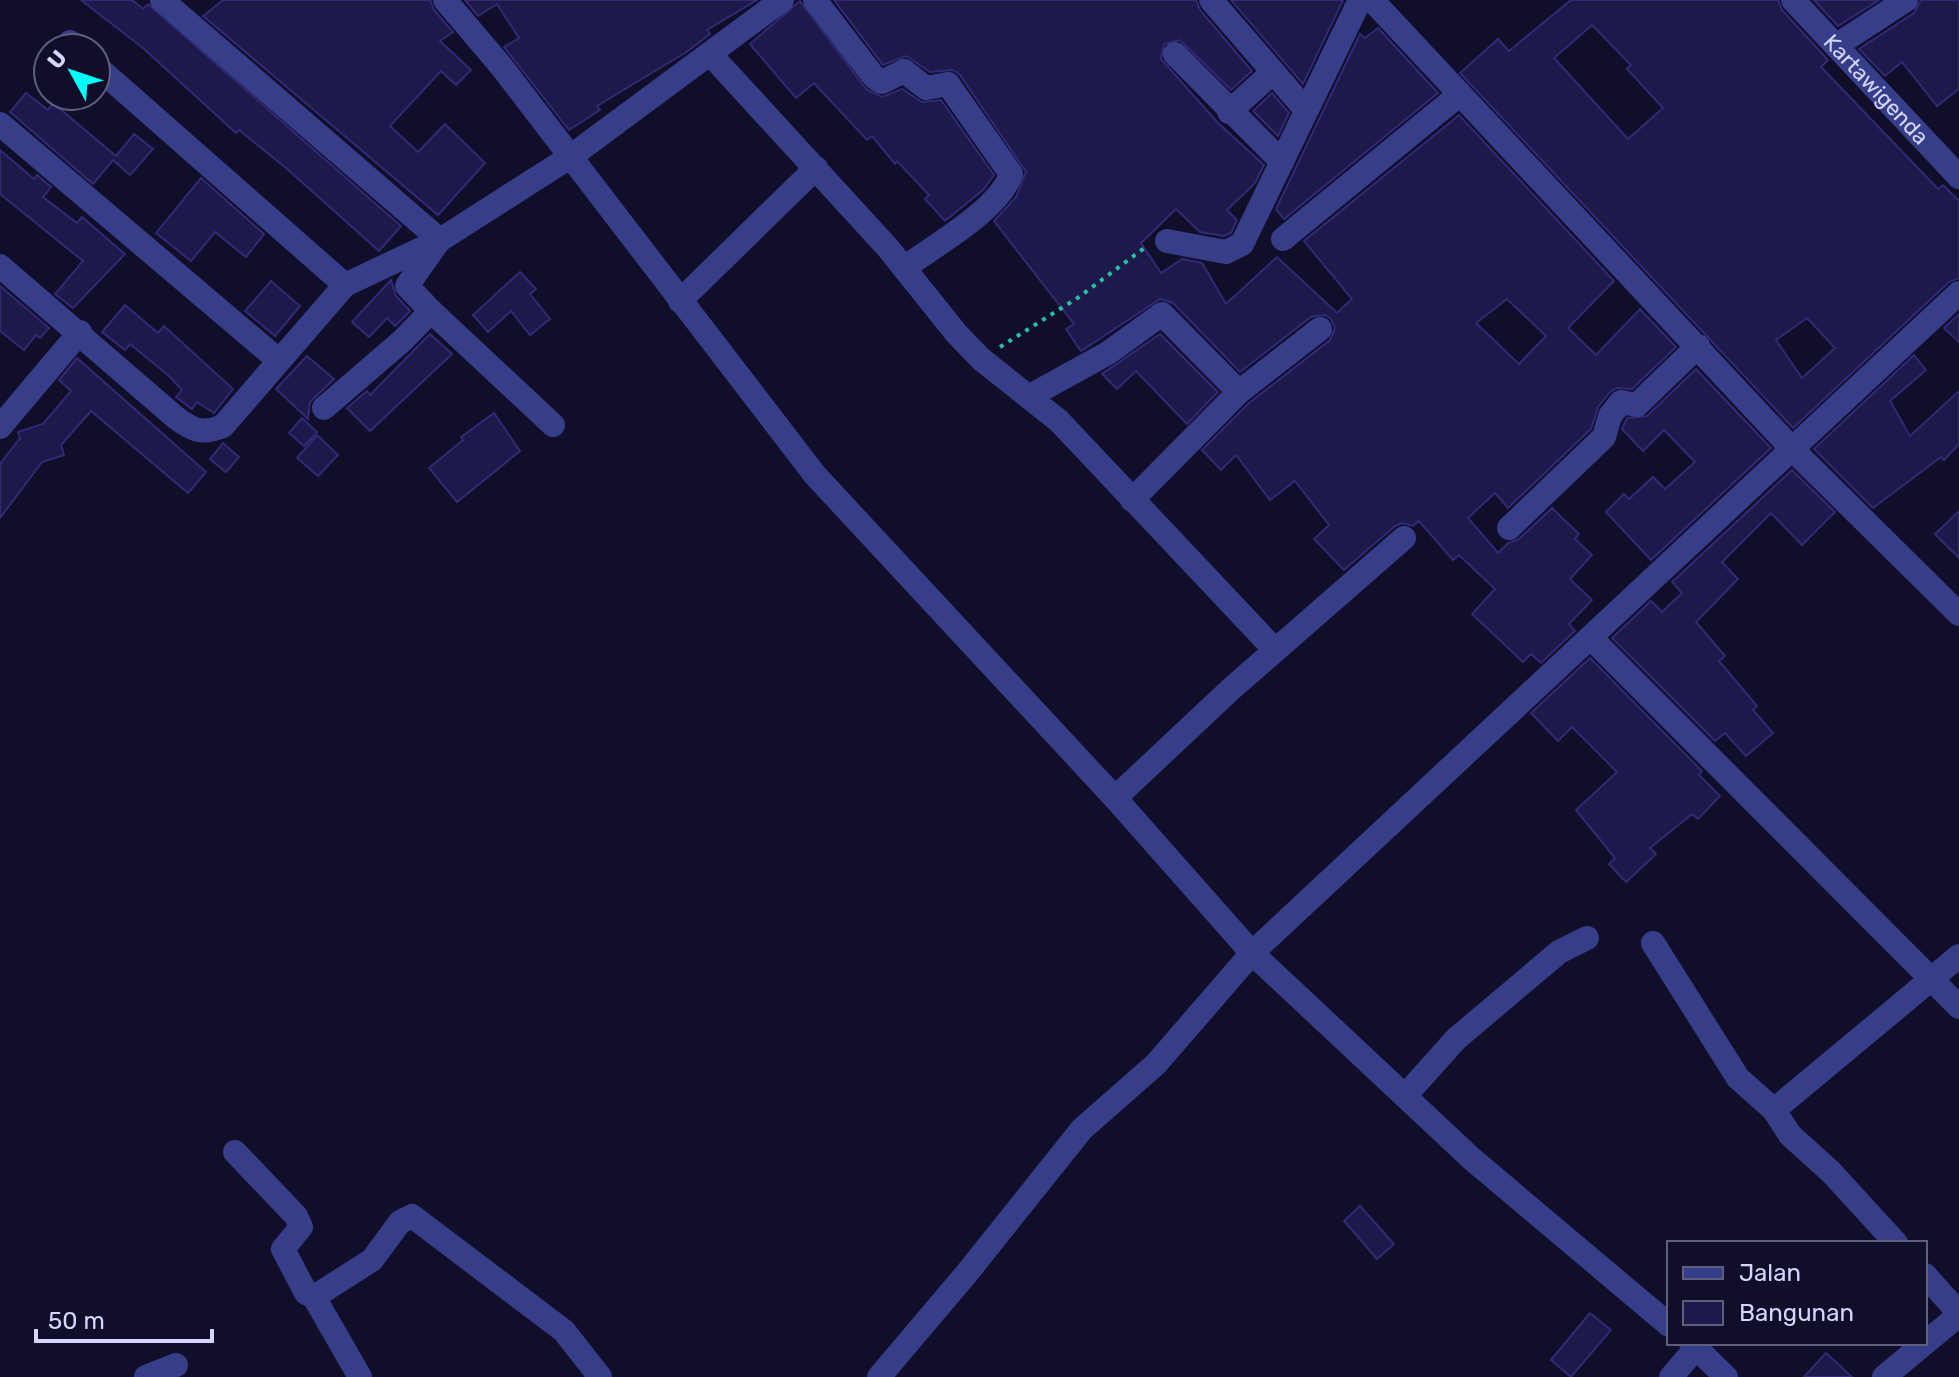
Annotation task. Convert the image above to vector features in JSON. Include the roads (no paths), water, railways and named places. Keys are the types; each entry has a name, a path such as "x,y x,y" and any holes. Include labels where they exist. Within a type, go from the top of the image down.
{"street":[{"path":"162,0 440,240"},
{"path":"445,0 815,475 1115,798 1252,953 1472,1159 1667,1323"},
{"path":"0,266 193,431 210,431 223,426 277,359 345,285 440,240 570,157 782,0"},
{"path":"815,0 874,77 882,82 904,71 926,88 948,84 1011,174 1006,189 989,205 904,268"},
{"path":"1211,0 1306,110"},
{"path":"1167,241 1226,252 1234,250 1248,235 1360,0"},
{"path":"1372,0 1794,451 1959,614"},
{"name":"Kartawigenda","path":"1793,0 1959,177"},
{"path":"1837,45 1906,0"},
{"path":"1175,54 1229,112 1282,162"},
{"path":"711,55 816,168 981,359 1059,421 1275,650"},
{"path":"1229,112 1272,73"},
{"path":"112,80 345,285"},
{"path":"1283,239 1460,94"},
{"path":"0,124 277,359"},
{"path":"680,301 816,168"},
{"path":"440,240 407,286 553,425"},
{"path":"879,1377 1082,1129 1156,1064 1252,953 1794,451 1959,293"},
{"path":"324,408 403,340 431,311"},
{"path":"1030,396 1108,353 1162,314 1239,392"},
{"path":"1132,500 1239,392 1320,329"},
{"path":"4,414 80,332"},
{"path":"1509,528 1604,437 1610,416 1621,402 1636,405 1698,346"},
{"path":"1115,798 1275,650 1404,538"},
{"path":"1592,639 1959,1007"},
{"path":"1405,1096 1456,1039 1559,952 1587,938"},
{"path":"1653,943 1738,1078 1774,1110 1790,1135 1831,1172 1894,1241"},
{"path":"1774,1110 1959,956"},
{"path":"235,1152 296,1216 301,1227 283,1249 306,1293 314,1297 360,1377"},
{"path":"314,1297 372,1260 400,1222 412,1216 478,1270 514,1291 564,1331 600,1377"},
{"path":"1927,1277 1959,1314 1927,1340"},
{"path":"1671,1377 1693,1345 1726,1377"},
{"path":"1884,1377 1919,1347"},
{"path":"146,1377 176,1365"}]}
